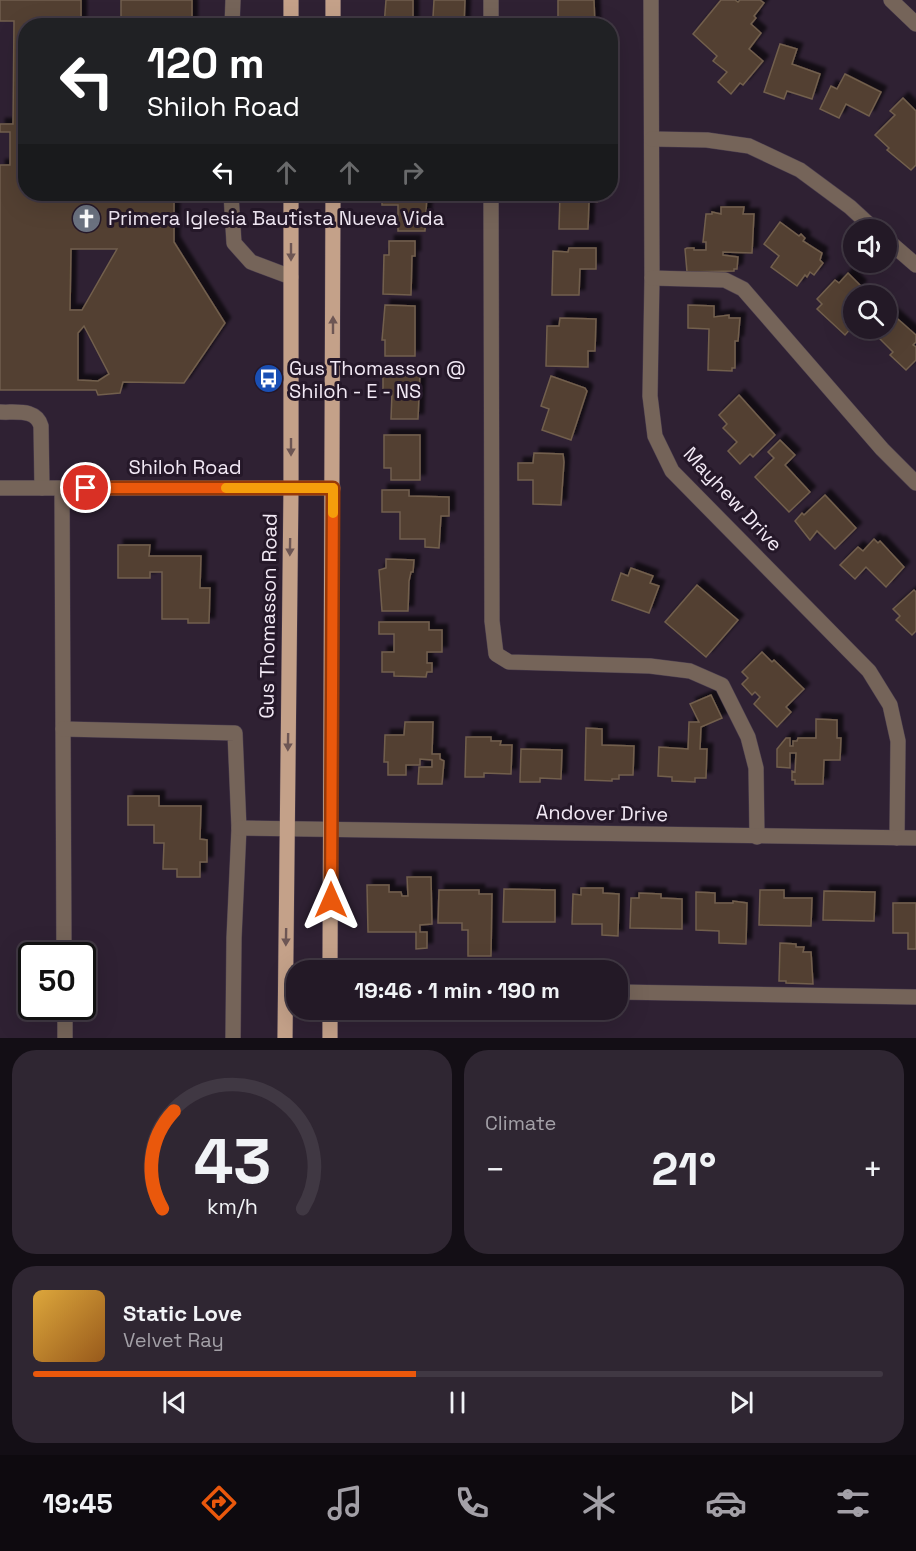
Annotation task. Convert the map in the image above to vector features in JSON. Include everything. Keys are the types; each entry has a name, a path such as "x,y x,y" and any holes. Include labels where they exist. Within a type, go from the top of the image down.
{"main road":[{"path":"291,0 291,18"},
{"path":"333,0 333,18"},
{"name":"Gus Thomasson Road","path":"285,1038 291,489 291,201"},
{"path":"330,960 333,201"},
{"path":"330,1020 330,1038"}],"street":[{"path":"232,18 233,0"},
{"path":"491,0 491,18"},
{"name":"Mayhew Drive","path":"651,0 650,396 655,436 672,471 869,671 890,705 898,741 897,838"},
{"path":"891,0 916,24"},
{"path":"652,139 707,140 749,146 800,170 863,219"},
{"path":"231,201 234,243 251,262 291,277"},
{"path":"491,201 492,621 496,654 509,662 650,666 690,671 722,685 748,736 756,768 757,837"},
{"path":"897,249 916,265"},
{"path":"652,278 724,280 743,288 882,449 916,483"},
{"path":"0,412 30,413 39,419 42,488"},
{"name":"Shiloh Road","path":"0,488 333,488"},
{"path":"62,488 64,942"},
{"path":"63,729 235,733 239,828 234,938 233,1038"},
{"name":"Andover Drive","path":"239,828 916,838"},
{"path":"628,992 916,997"},
{"path":"65,1020 65,1038"}],"building":[{"name":"Primera Iglesia Bautista Nueva Vida","path":"0,0 81,0 81,18 18,18 18,201 174,201 174,242 225,323 184,383 123,382 120,393 98,395 96,390 0,390 0,165 10,165 10,132 0,132 0,124 13,124 14,21 0,21","holes":["71,249 117,249 82,310 70,310","84,326 109,374 98,381 78,380 78,333"]},
{"path":"121,0 192,0 192,18 121,18"},
{"path":"386,0 413,0 413,18 385,18"},
{"path":"434,0 465,0 464,18 433,17"},
{"path":"558,0 594,0 595,18 558,18"},
{"path":"721,0 738,2 740,0 760,0 764,3 751,24 761,33 749,49 763,61 743,85 740,83 731,94 718,82 727,72 713,61 717,56 693,34"},
{"path":"780,44 797,49 792,64 820,74 812,99 787,91 784,99 764,92"},
{"path":"845,74 881,92 869,116 846,104 839,118 820,109 831,86 837,89"},
{"path":"903,98 916,111 916,165 911,170 887,150 889,148 875,135 895,115 890,111"},
{"path":"382,201 427,201 425,231 398,231 398,205 382,205"},
{"path":"560,201 597,201 589,202 588,229 559,229"},
{"path":"721,207 744,207 743,214 754,214 752,253 723,252 723,255 738,257 737,269 734,271 687,272 685,249 706,250 706,242 703,242 706,214 712,214 712,212 721,214"},
{"path":"780,222 799,236 801,234 805,238 803,241 822,253 820,260 823,263 814,275 810,272 807,277 805,275 797,286 771,267 779,256 764,244"},
{"path":"389,241 415,241 415,256 412,256 411,295 383,294 384,255 389,255"},
{"path":"569,248 596,248 596,269 580,269 579,295 552,295 553,251 568,252"},
{"path":"848,273 860,285 843,285 843,333 817,309 822,304 817,299 835,280 839,283"},
{"path":"385,305 415,306 415,356 385,356 385,340 382,340"},
{"path":"688,305 714,306 714,317 729,315 729,318 740,318 738,341 735,341 735,368 732,368 732,371 708,370 709,329 688,328"},
{"path":"560,318 596,319 595,351 588,351 588,367 546,366 547,326 559,326"},
{"path":"897,318 916,335 916,342 913,345 916,347 916,360 906,370 890,355 893,352 880,339 897,339"},
{"path":"383,372 420,373 418,419 391,419 392,393 383,393"},
{"path":"551,376 585,388 587,391 571,440 542,430 549,409 541,406"},
{"path":"739,395 775,435 753,457 750,454 740,464 728,451 737,442 723,428 727,424 719,415"},
{"path":"384,435 420,435 420,480 391,480 391,468 384,468"},
{"path":"780,440 795,455 785,465 810,492 789,512 755,477 774,458 768,452"},
{"path":"534,453 563,454 561,505 533,504 533,480 518,480 518,463 533,463"},
{"path":"382,490 409,490 409,496 449,497 449,516 441,516 439,548 425,547 425,539 400,539 400,512 382,512"},
{"path":"825,495 856,528 835,549 817,531 810,540 795,521"},
{"path":"874,539 878,543 880,541 904,567 886,587 866,567 855,579 840,565 858,547 863,551"},
{"path":"118,545 150,545 149,556 201,556 200,588 210,588 209,623 188,623 188,619 162,619 162,572 150,572 150,578 118,578"},
{"path":"386,559 414,560 413,572 411,572 409,581 408,611 382,611 379,570 386,568"},
{"path":"631,568 653,576 650,583 659,586 649,613 612,600 621,573 628,576"},
{"path":"697,585 738,620 706,657 665,622"},
{"path":"914,590 916,592 916,631 912,635 896,620 900,616 893,609"},
{"path":"379,622 429,622 429,630 442,630 442,652 427,652 427,663 432,663 432,672 427,672 426,677 394,676 394,672 382,672 382,652 394,652 394,634 379,634"},
{"path":"762,652 772,662 774,660 804,689 786,707 791,712 777,727 754,704 760,697 755,692 752,695 742,684 748,678 742,672"},
{"path":"711,695 722,718 701,727 700,749 707,749 706,778 695,778 695,782 672,781 672,777 658,776 659,747 688,749 689,722 699,722 690,704"},
{"path":"816,719 837,720 837,738 841,738 840,760 824,760 823,784 795,784 795,780 792,780 792,771 795,772 796,753 790,753 790,768 777,767 777,749 786,738 790,738 790,746 793,746 793,741 797,741 798,738 816,738"},
{"path":"405,722 433,722 432,754 440,754 440,759 444,761 442,784 418,784 419,767 432,767 432,760 420,759 420,765 406,765 406,775 388,775 388,762 384,762 385,735 404,735"},
{"path":"586,728 602,729 602,745 634,746 633,775 619,775 619,779 612,779 612,781 585,780"},
{"path":"466,737 491,737 491,741 501,741 500,745 512,745 511,774 484,773 484,777 465,777"},
{"path":"521,749 562,750 561,779 540,778 540,782 520,782"},
{"path":"128,796 159,796 159,806 201,806 200,839 207,840 207,862 200,862 200,877 177,877 177,869 163,869 164,843 154,843 154,825 128,825"},
{"path":"407,877 431,877 432,924 420,925 420,932 427,932 427,948 416,949 416,932 368,932 367,885 389,885 389,892 401,892 402,896 408,896"},
{"path":"581,888 603,888 603,893 619,894 618,936 602,935 602,924 572,924 573,894 581,895"},
{"path":"504,889 555,890 555,922 503,922"},
{"path":"439,890 479,890 479,894 492,894 491,956 468,956 468,930 462,930 462,923 438,923"},
{"path":"760,890 784,890 784,898 812,898 811,926 759,925"},
{"path":"824,891 875,892 874,921 823,920"},
{"path":"696,892 715,893 715,903 733,903 733,901 747,903 746,944 719,943 719,931 696,930"},
{"path":"639,893 661,894 661,898 682,899 682,929 630,928 631,898 639,898"},
{"path":"893,903 916,903 916,949 908,949 908,933 893,933"},
{"path":"780,943 796,944 796,947 804,947 803,952 811,952 813,984 779,981"}],"slow traffic":[{"path":"226,488 333,488 333,513"}],"place":[{"name":"Primera Iglesia Bautista Nueva Vida","path":"87,218"},
{"name":"Gus Thomasson @ Shiloh - E - NS","path":"268,379"}],"route":[{"path":"86,488 333,488 331,900"}]}
